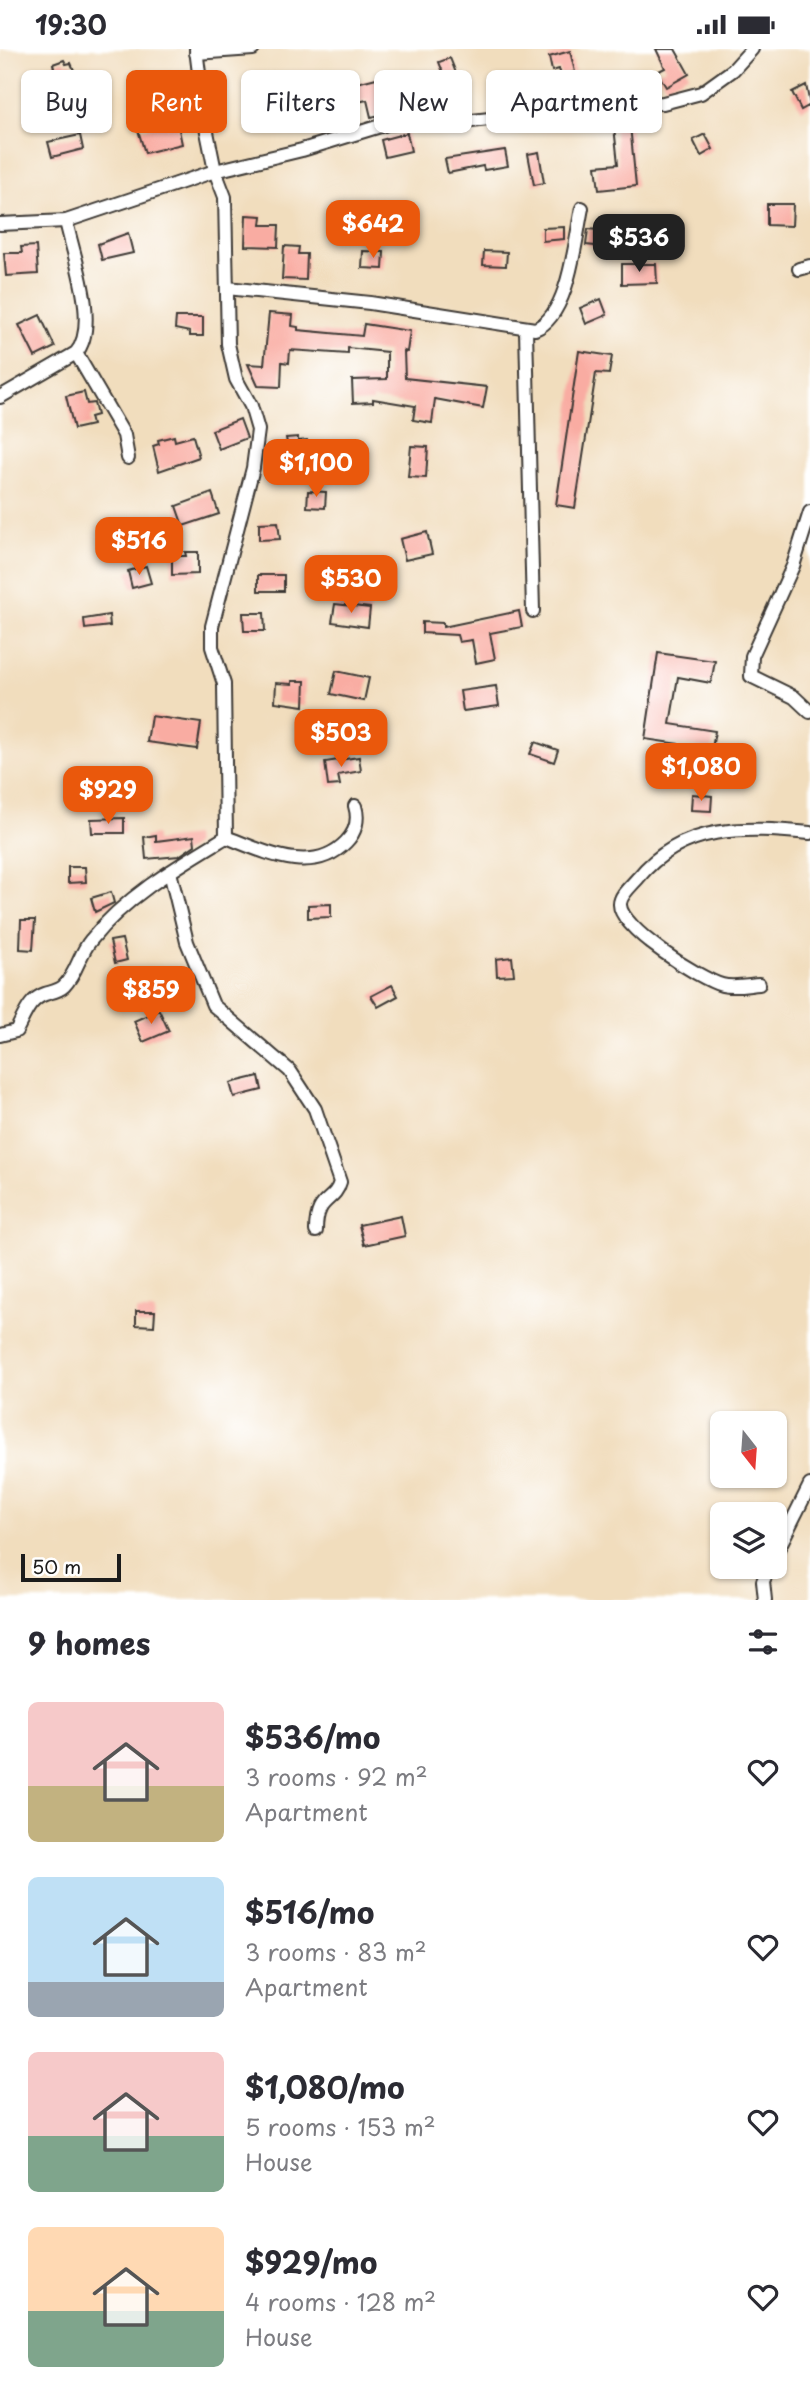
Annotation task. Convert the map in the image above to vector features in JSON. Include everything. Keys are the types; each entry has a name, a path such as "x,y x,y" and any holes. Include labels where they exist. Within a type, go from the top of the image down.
{"street":[{"path":"226,837 224,684 212,647 212,626 253,468 258,429 251,406 236,379 228,344 225,197 215,171 205,122 196,51 253,49"},
{"path":"0,224 66,221 215,171 302,151 387,124 427,121 454,123 621,104 663,103 701,93 726,75 752,49"},
{"path":"228,288 370,303 509,324 526,330 545,325 558,306 582,208"},
{"path":"0,397 76,353 84,344 87,330 86,311 66,221"},
{"path":"526,330 533,611"},
{"path":"76,353 124,435 128,458"},
{"path":"810,512 793,566 752,656 749,670 751,676 794,697 810,712"},
{"path":"226,837 283,857 314,859 340,848 353,835 358,815 355,806"},
{"path":"759,984 726,986 705,979 641,934 624,917 619,905 652,860 679,843 740,829 810,833"},
{"path":"0,1035 16,1031 32,1002 42,995 62,989 76,970 88,943 111,918 170,872 226,837"},
{"path":"170,872 187,942 213,1005 290,1071 314,1109 340,1182 338,1190 322,1202 316,1212 316,1231"},
{"path":"787,1531 810,1485"},
{"path":"764,1579 765,1600"}],"building":[{"path":"656,49 675,49 689,74 666,87 661,70 665,68"},
{"path":"570,51 575,70 552,70 549,57"},
{"path":"450,58 455,70 442,70 439,62"},
{"path":"64,60 66,64 71,63 74,70 48,70 54,68 53,64"},
{"path":"374,79 374,116 371,117 367,100 360,102 360,82"},
{"path":"806,85 810,105 801,110 792,92"},
{"path":"139,133 180,133 182,144 145,153"},
{"path":"407,133 411,151 385,157 381,140"},
{"path":"615,133 631,133 636,186 599,190 596,166 618,164"},
{"path":"705,134 713,149 701,156 693,140"},
{"path":"80,135 83,149 52,157 48,142"},
{"path":"505,150 508,166 484,170 483,166 448,173 445,159"},
{"path":"539,152 544,183 534,185 528,154"},
{"path":"767,204 793,204 792,226 767,225"},
{"path":"246,215 262,216 261,225 279,225 278,247 245,246"},
{"path":"564,227 564,239 543,241 543,228"},
{"path":"588,229 607,231 605,247 586,245"},
{"path":"128,233 133,253 102,260 98,244"},
{"path":"36,246 38,274 6,276 4,253 22,253 21,247"},
{"path":"284,246 299,247 298,254 307,254 306,280 282,279"},
{"path":"363,251 384,252 383,269 362,268"},
{"path":"484,251 507,252 506,266 483,265"},
{"path":"622,264 656,264 657,283 622,284"},
{"path":"601,299 607,315 586,324 580,308"},
{"path":"269,313 293,315 292,326 298,327 298,330 362,336 364,324 410,331 407,352 404,351 405,378 487,387 483,408 435,399 432,423 413,420 415,406 373,399 373,402 353,403 352,380 387,379 387,352 348,348 348,354 290,350 289,363 282,362 281,387 258,386 248,364 264,365"},
{"path":"40,315 55,347 35,357 19,325"},
{"path":"176,317 203,317 203,336 190,336 190,332 175,329"},
{"path":"579,351 612,356 609,374 596,373 575,508 556,505"},
{"path":"84,392 87,404 94,403 97,415 90,417 92,425 74,429 66,396"},
{"path":"240,419 247,438 219,449 212,430"},
{"path":"174,436 175,441 193,436 199,457 159,471 153,446 159,444 158,440"},
{"path":"298,437 298,441 307,440 309,459 282,462 280,444 287,443 286,438"},
{"path":"411,446 428,447 426,478 408,477"},
{"path":"308,491 326,492 325,508 307,507"},
{"path":"212,493 219,514 183,526 176,506"},
{"path":"278,522 280,539 259,540 259,523"},
{"path":"427,532 432,554 405,560 400,539"},
{"path":"185,552 198,552 198,574 172,575 172,556 186,556"},
{"path":"146,566 151,583 132,588 128,571"},
{"path":"258,575 284,575 284,591 258,591"},
{"path":"335,604 370,608 368,627 332,622"},
{"path":"519,611 522,627 490,633 495,659 476,663 472,640 459,642 457,635 422,633 422,622 443,623 443,627"},
{"path":"243,613 264,613 265,631 244,631"},
{"path":"109,615 110,626 85,629 84,619"},
{"path":"658,653 715,661 711,683 678,677 670,724 715,731 712,749 645,739"},
{"path":"336,671 369,678 364,701 331,694"},
{"path":"292,681 305,681 304,706 275,702 276,683 292,684"},
{"path":"496,686 499,706 463,711 460,691"},
{"path":"151,716 201,723 197,749 147,742"},
{"path":"535,742 558,750 554,762 530,754"},
{"path":"359,757 361,771 338,775 340,785 328,786 325,762"},
{"path":"692,794 712,796 711,811 691,810"},
{"path":"124,818 124,833 92,833 91,819"},
{"path":"156,835 156,841 194,836 195,845 179,856 146,859 144,837"},
{"path":"68,867 85,867 86,882 68,883"},
{"path":"111,892 114,903 95,912 91,898"},
{"path":"331,904 331,917 308,918 308,905"},
{"path":"21,920 35,920 33,950 20,949"},
{"path":"122,939 127,960 115,963 110,941"},
{"path":"512,957 514,975 497,976 496,959"},
{"path":"392,985 398,996 378,1007 371,996"},
{"path":"159,1010 169,1031 143,1042 134,1021"},
{"path":"259,1076 262,1090 234,1097 230,1083"},
{"path":"401,1216 405,1236 364,1245 359,1225"},
{"path":"136,1311 155,1311 154,1326 136,1325"}]}
